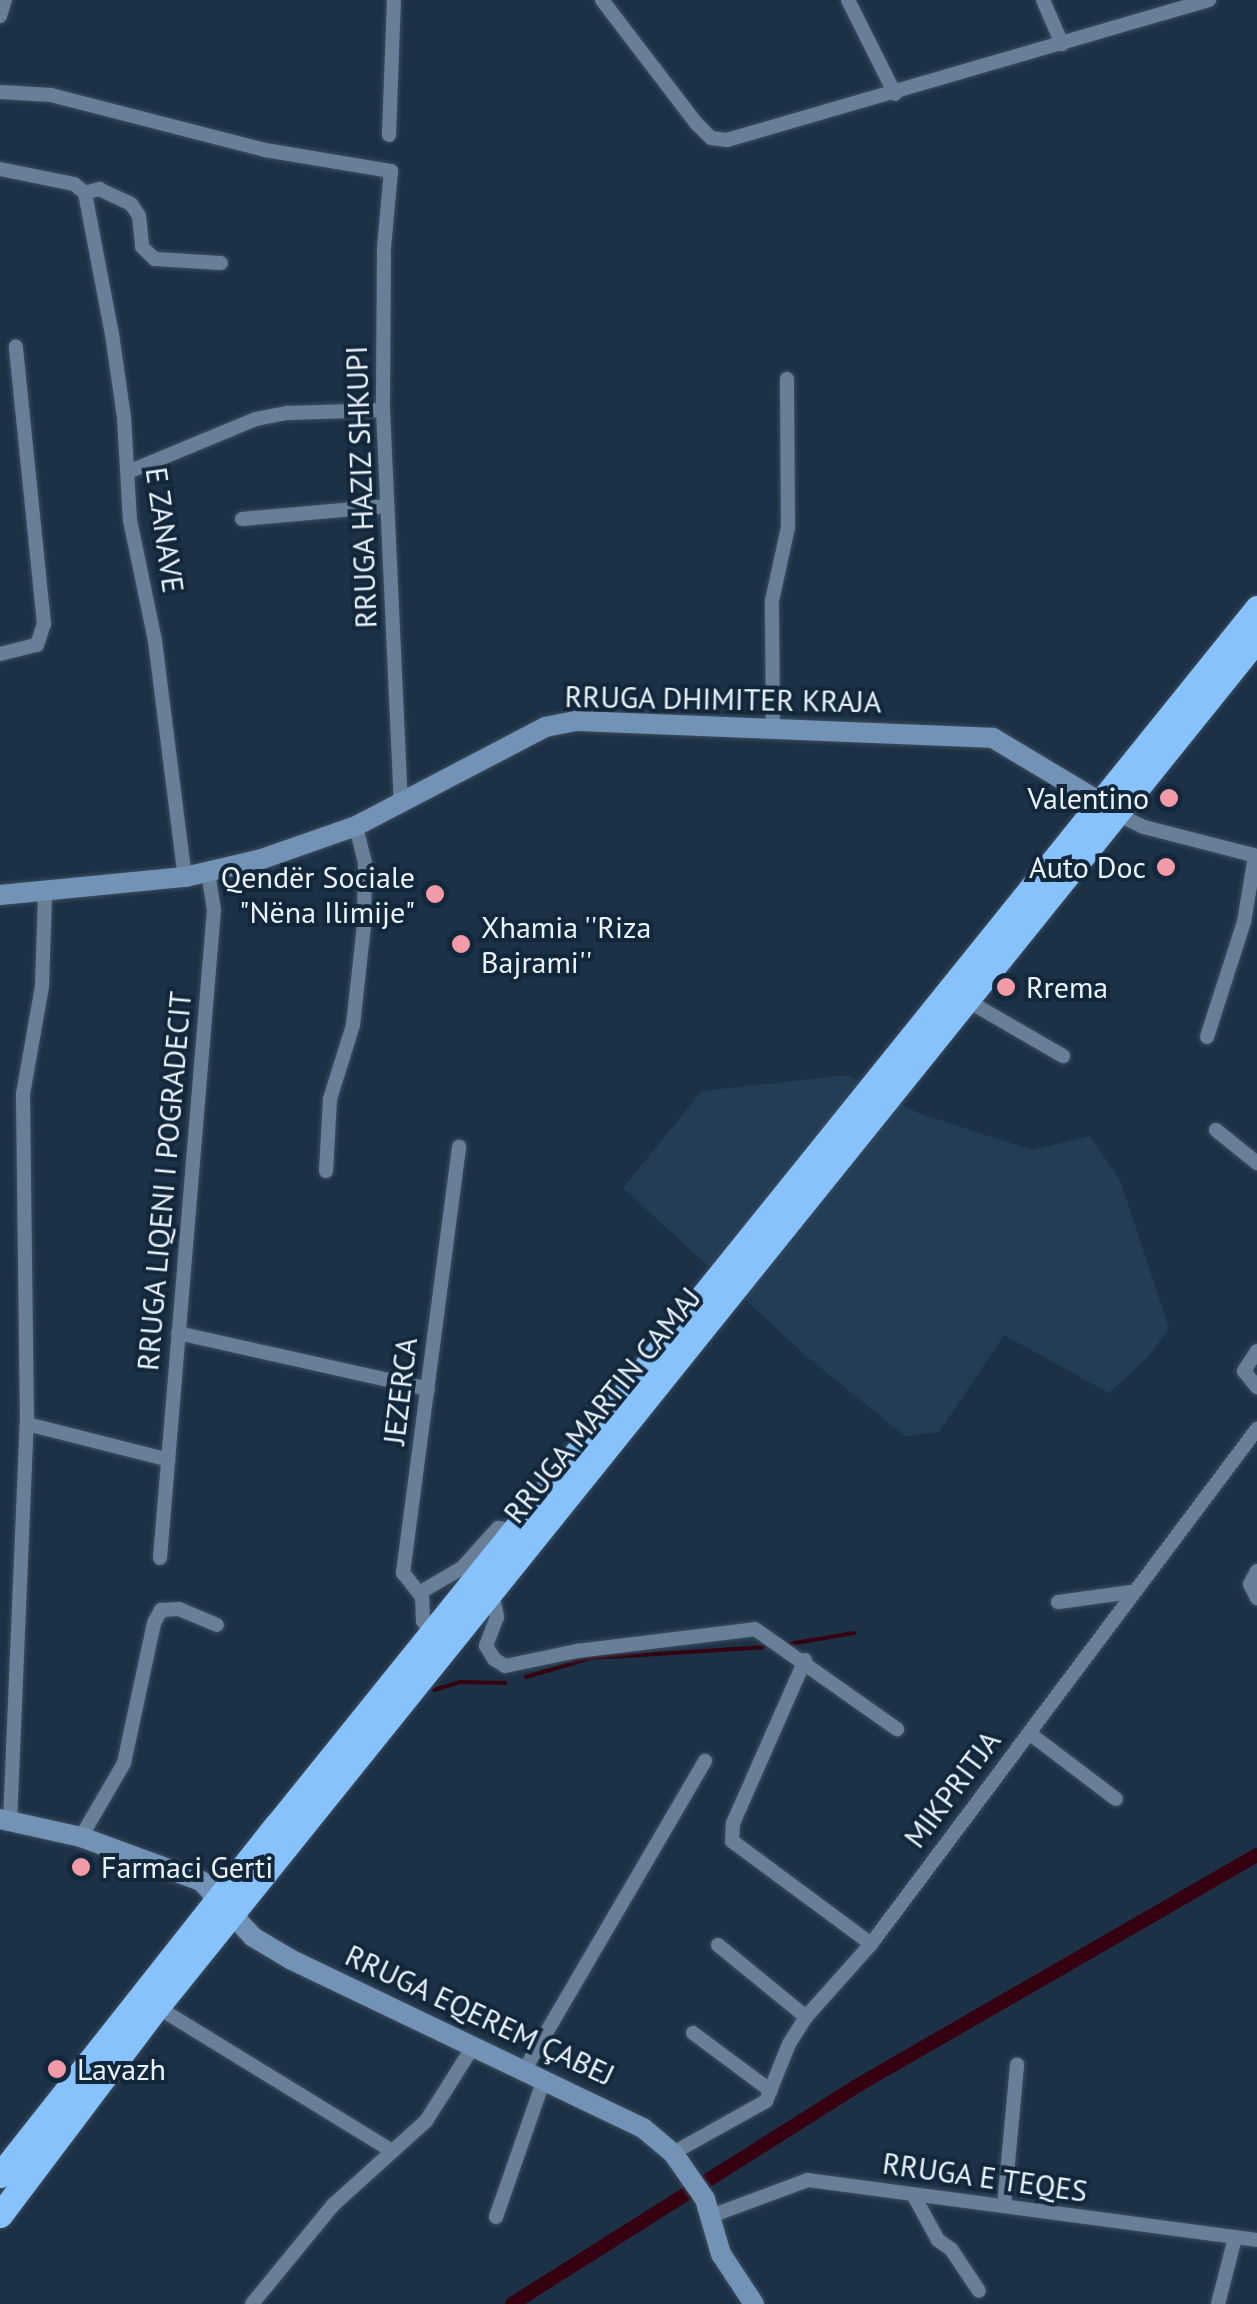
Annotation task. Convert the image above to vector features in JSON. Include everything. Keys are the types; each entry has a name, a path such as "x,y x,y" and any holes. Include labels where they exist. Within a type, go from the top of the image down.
{"highway":[{"name":"RRUGA MARTIN CAMAJ","path":"0,2176 492,1593 968,1001 1257,608"},
{"name":"RRUGA MARTIN CAMAJ","path":"0,2215 432,1633 1109,808 1257,639"}],"street":[{"path":"0,16 4,0"},
{"path":"389,135 394,0"},
{"path":"602,0 711,138 728,140 1210,0"},
{"path":"848,0 895,94"},
{"path":"1043,0 1062,44"},
{"name":"RRUGA HAZIZ SHKUPI","path":"0,92 51,95 265,150 391,171 384,248 383,410 401,801"},
{"path":"0,168 74,184 86,193 99,189 131,204 139,216 142,247 155,259 221,263"},
{"name":"E ZANAVE","path":"86,193 112,334 130,520 155,641 185,877"},
{"path":"0,654 37,645 44,624 16,346"},
{"path":"773,727 772,601 788,526 787,380"},
{"path":"128,472 256,419 288,413 383,410"},
{"path":"242,519 388,506"},
{"name":"RRUGA DHIMITER KRAJA","path":"0,895 45,894 185,877 262,859 356,826 545,727 576,721 993,738 1144,827 1256,856"},
{"path":"326,1172 330,1099 353,1026 364,926 365,864 356,826"},
{"path":"1206,1037 1244,922 1256,856"},
{"name":"RRUGA LIQENI I POGRADECIT","path":"160,1558 214,910 208,872"},
{"path":"5,1820 27,1424 23,1094 42,986 45,894"},
{"path":"968,1001 1062,1056"},
{"path":"1216,1130 1257,1163"},
{"name":"JEZERCA","path":"432,1633 423,1621 419,1593 403,1573 459,1146"},
{"path":"178,1333 428,1389"},
{"path":"1257,1350 1244,1372 1257,1387"},
{"path":"27,1424 169,1460"},
{"name":"MIKPRITJA","path":"679,2161 759,2108 806,2017 871,1944 1257,1428"},
{"path":"419,1593 462,1568 498,1528 515,1530"},
{"path":"1257,1571 1250,1584 1257,1598"},
{"path":"1058,1602 1132,1592"},
{"path":"492,1593 498,1617 486,1646 488,1654 505,1666 755,1629 805,1660 897,1729"},
{"path":"81,1837 124,1763 154,1623 161,1610 179,1610 216,1626"},
{"path":"805,1660 733,1822 732,1841 871,1944"},
{"path":"1028,1733 1116,1799"},
{"path":"496,2216 534,2074 705,1761"},
{"name":"RRUGA EQEREM ÇABEJ","path":"5,1820 81,1837 201,1881 253,1937 290,1959 622,2115 679,2161 708,2208 722,2254 754,2304"},
{"path":"718,1945 806,2017"},
{"path":"157,2007 390,2150"},
{"path":"693,2033 771,2090"},
{"path":"252,2304 333,2205 390,2150 426,2122 474,2045"},
{"path":"1004,2206 1017,2065"},
{"name":"RRUGA E TEQES","path":"708,2208 797,2181 1257,2240"},
{"path":"914,2196 938,2240 951,2248 979,2291"},
{"path":"1218,2304 1235,2238"}],"shaded area":[{"path":"848,1075 918,1113 1032,1150 1090,1136 1120,1180 1169,1328 1149,1356 1109,1393 1004,1335 939,1432 905,1436 811,1360 623,1188 702,1091"}],"waterway":[{"path":"789,1644 854,1633"},
{"path":"526,1677 591,1658 764,1647"},
{"path":"434,1690 460,1682 505,1683"},
{"path":"512,2304 855,2087 1257,1855"}],"place":[{"name":"Valentino","path":"1169,798"},
{"name":"Auto Doc","path":"1166,867"},
{"name":"Qendër Sociale \"Nëna Ilimije\"","path":"435,894"},
{"name":"Xhamia ''Riza Bajrami''","path":"461,944"},
{"name":"Rrema","path":"1006,987"},
{"name":"Farmaci Gerti","path":"81,1867"},
{"name":"Lavazh","path":"57,2069"}]}
